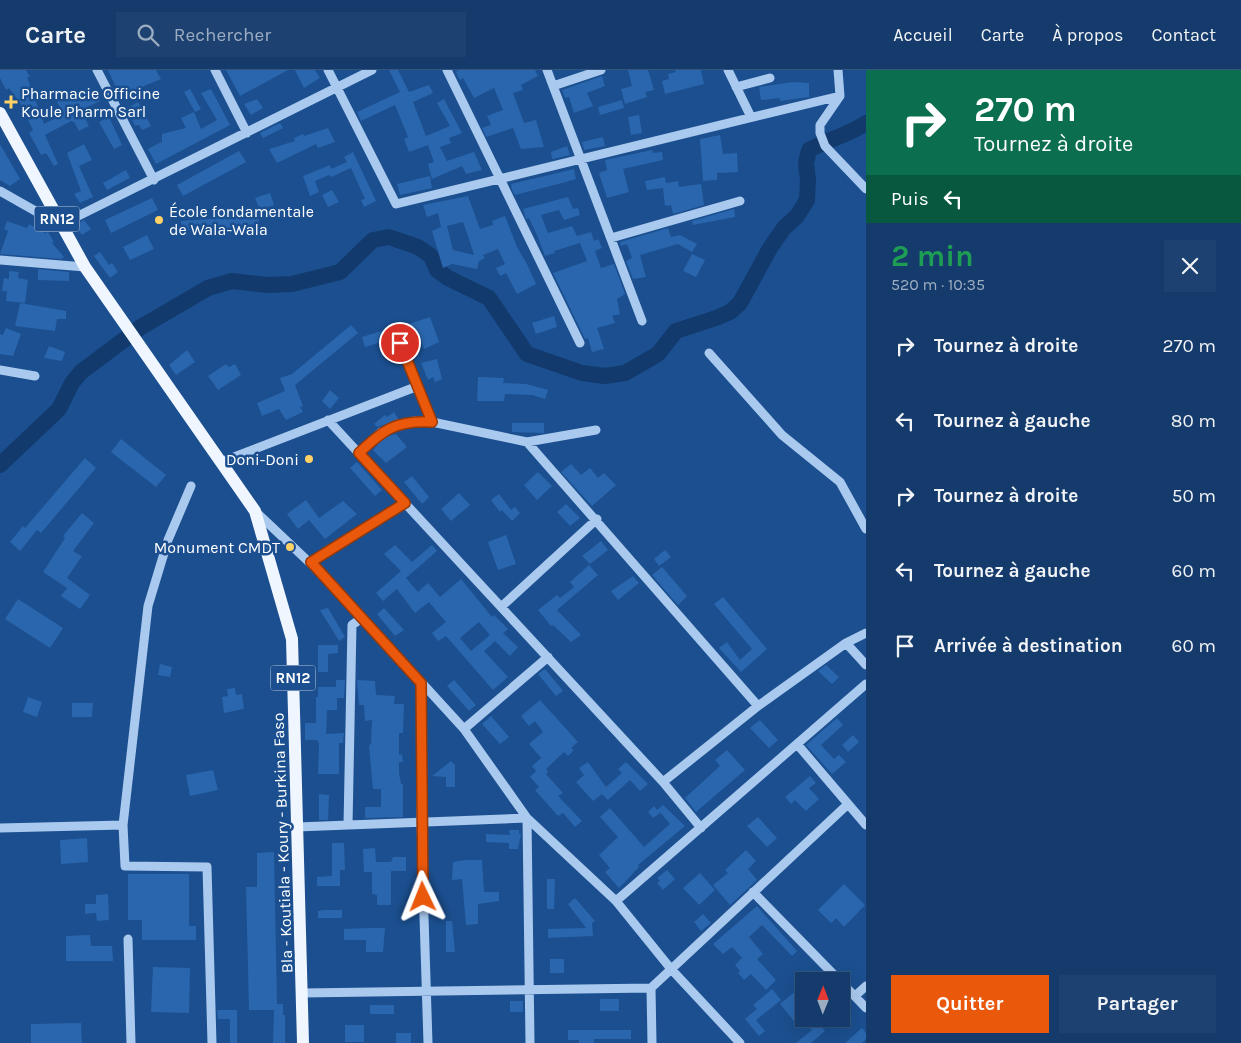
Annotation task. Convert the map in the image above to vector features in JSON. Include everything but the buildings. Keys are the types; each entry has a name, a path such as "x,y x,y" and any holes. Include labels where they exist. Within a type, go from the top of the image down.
{"main road":[{"name":"RN12","path":"0,113 60,225 85,267"},
{"name":"Bla - Koutiala - Koury - Burkina Faso","path":"85,267 120,320 255,511 292,639 303,1043"}],"street":[{"path":"97,70 154,180"},
{"path":"215,70 247,133"},
{"path":"328,70 396,204 840,96"},
{"path":"0,191 60,225 154,180 372,70"},
{"path":"447,70 498,179 580,343"},
{"path":"547,70 579,159 642,321"},
{"path":"553,86 601,70"},
{"path":"728,70 751,117"},
{"path":"838,70 840,96 820,125 820,133 825,146 866,189"},
{"path":"736,87 770,78"},
{"path":"611,238 740,201"},
{"path":"0,260 85,267"},
{"path":"400,343 432,422"},
{"path":"709,353 782,435 840,482 866,529"},
{"path":"0,370 35,376"},
{"path":"221,462 418,386"},
{"path":"328,420 663,782 701,828"},
{"path":"359,453 381,432 414,421 432,422 527,442 596,430"},
{"path":"527,442 597,519 758,706"},
{"path":"191,486 168,540 148,606 123,825 125,866 207,867 212,1043"},
{"path":"311,562 405,503"},
{"path":"255,511 311,562 464,729 528,818 616,901 670,969 740,1043"},
{"path":"501,607 597,519"},
{"path":"348,824 352,625 362,618"},
{"path":"663,782 758,706 846,643 866,633"},
{"path":"846,643 866,665"},
{"path":"464,729 548,657"},
{"path":"421,683 421,822 428,1043"},
{"path":"616,901 866,684"},
{"path":"797,744 866,824"},
{"path":"303,992 530,991 651,988 847,804"},
{"path":"297,827 528,818"},
{"path":"528,818 530,1043"},
{"path":"0,828 123,825"},
{"path":"753,892 831,972"},
{"path":"128,939 131,1043"},
{"path":"855,996 866,986"},
{"path":"651,988 652,1043"},
{"path":"850,991 866,1008"}],"waterway":[{"path":"0,465 59,409 72,383 81,372 141,327 208,288 232,281 267,285 292,284 340,272 373,240 389,237 418,247 431,256 437,270 448,278 489,298 527,354 582,373 605,376 625,373 658,354 676,331 730,312 740,303 770,248 784,228 797,216 807,200 808,180 806,163 809,150 853,131 866,123"}],"place":[{"name":"Pharmacie Officine Koule Pharm Sarl","path":"11,102"},
{"name":"École fondamentale de Wala-Wala","path":"159,220"},
{"name":"Doni-Doni","path":"309,459"},
{"name":"Monument CMDT","path":"290,547"}],"route":[{"path":"400,343 432,422 414,421 381,432 359,453 405,503 311,562 421,683 423,897"}]}
